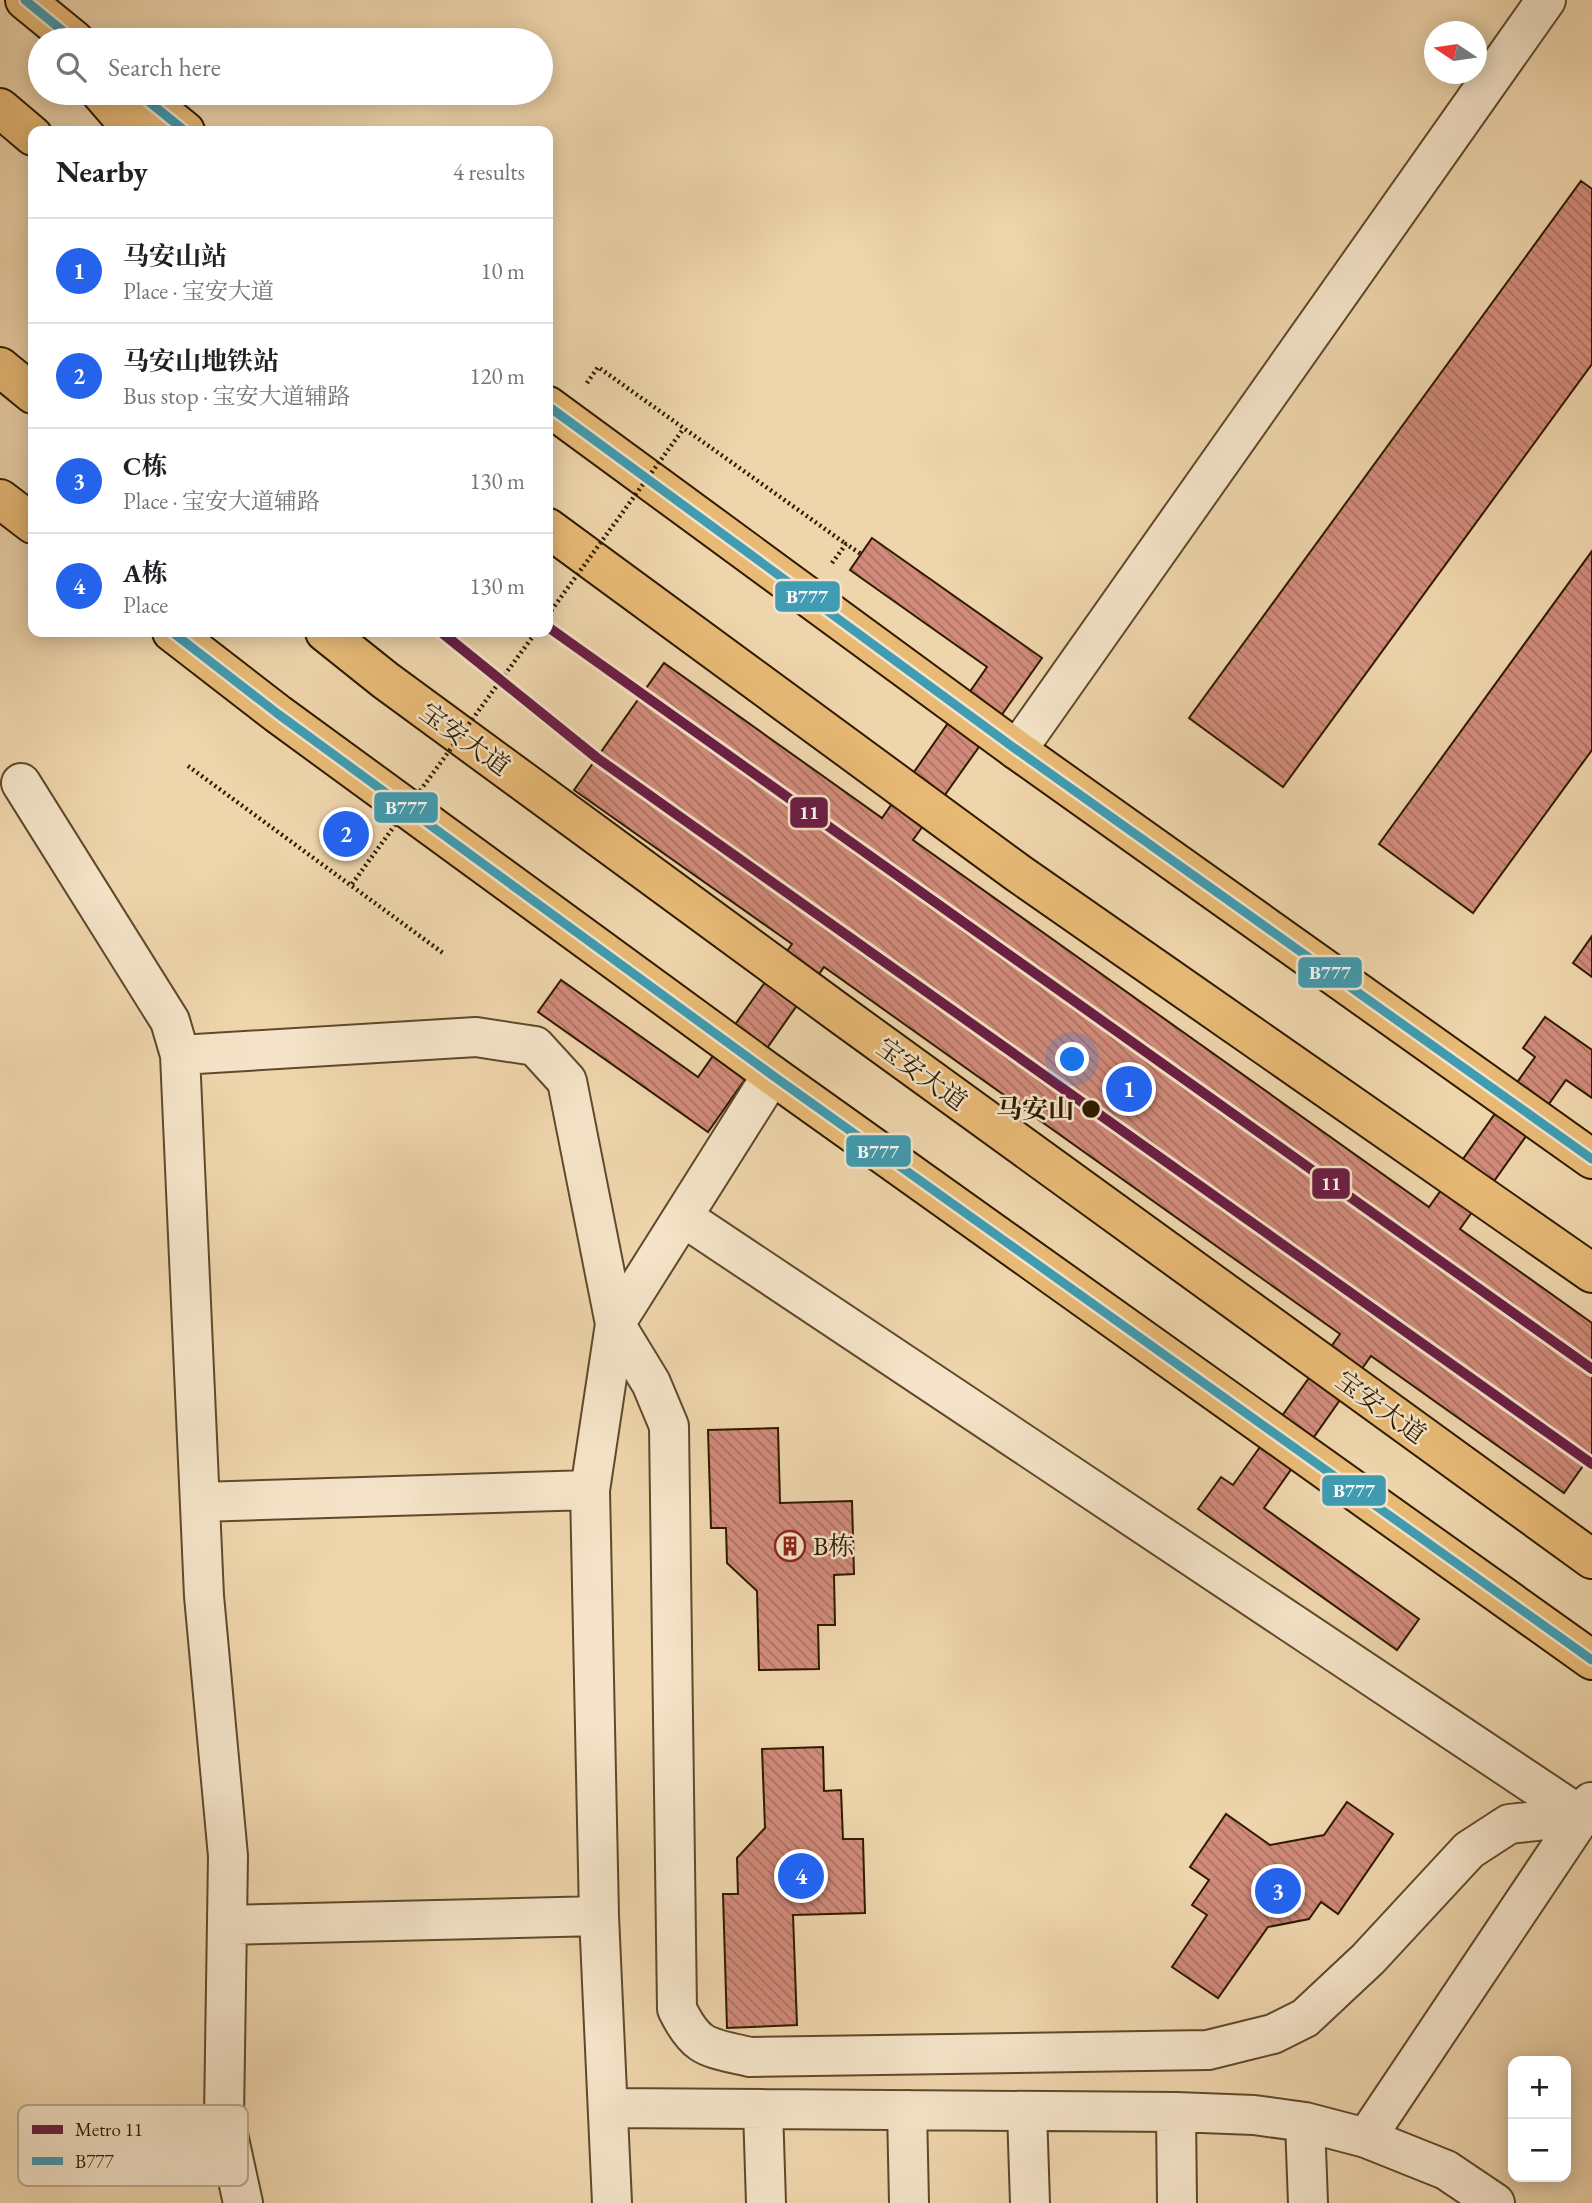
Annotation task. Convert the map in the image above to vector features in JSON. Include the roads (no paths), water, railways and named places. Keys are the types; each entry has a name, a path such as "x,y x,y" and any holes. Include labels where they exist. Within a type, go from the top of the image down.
{"main road":[{"path":"22,0 45,28"},
{"path":"22,0 58,28"},
{"path":"111,105 130,126"},
{"path":"153,105 178,126"},
{"path":"0,108 28,132"},
{"path":"0,367 28,390"},
{"path":"564,399 1017,750 1592,1159"},
{"path":"0,499 28,520"},
{"path":"553,532 1018,873 1592,1273"},
{"path":"178,637 278,714 772,1075 1592,1660"},
{"name":"宝安大道","path":"331,637 385,680 809,992 1592,1559"}],"street":[{"path":"1017,750 1546,0"},
{"path":"21,783 170,1021 180,1055 204,1596 228,1856 224,2105"},
{"path":"180,1055 476,1037 535,1046 567,1081 615,1324 590,1490 599,1916 612,2203"},
{"path":"615,1324 772,1075"},
{"path":"683,1217 1586,1808"},
{"path":"615,1324 651,1382 669,1426 677,2009 688,2032 706,2047 750,2057 1208,2050 1273,2034 1305,2018 1368,1959 1469,1850 1509,1824 1586,1808"},
{"path":"200,1502 590,1490"},
{"path":"1366,2138 1586,1808"},
{"path":"227,1925 599,1916"},
{"path":"609,2108 1176,2112 1254,2115 1305,2122 1366,2138 1446,2186 1494,2203"},
{"path":"763,2109 766,2203"},
{"path":"906,2110 909,2203"},
{"path":"1027,2111 1030,2203"},
{"path":"1176,2112 1177,2203"},
{"path":"1305,2122 1308,2203"}],"metro line":[{"name":"11","path":"553,631 1592,1369"},
{"name":"11","path":"447,637 597,758 1592,1464"}],"place":[{"name":"马安山地铁站","path":"346,834"},
{"name":"马安山站","path":"1129,1089"},
{"name":"马安山","path":"1091,1109"},
{"name":"B栋","path":"790,1546"},
{"name":"A栋","path":"801,1876"},
{"name":"C栋","path":"1278,1891"}]}
